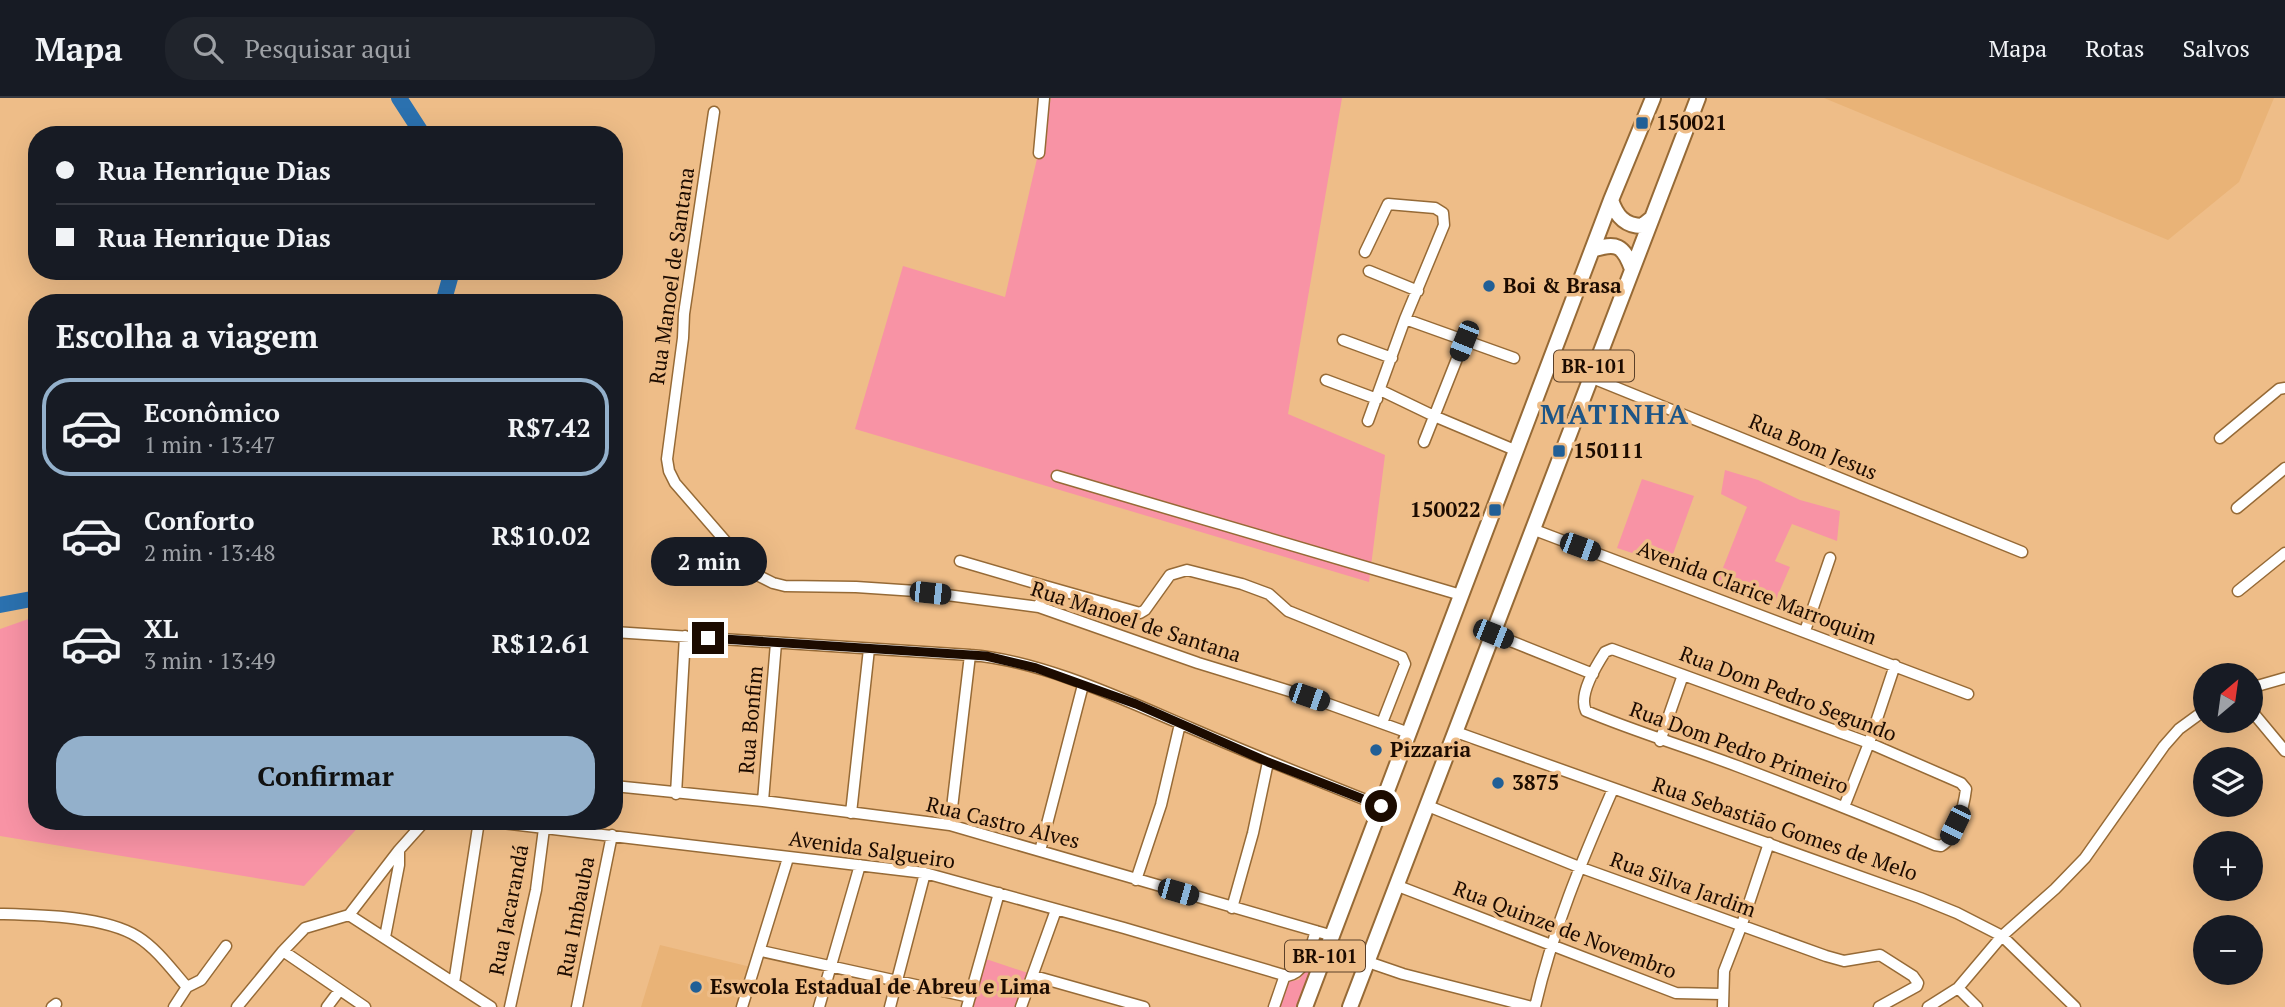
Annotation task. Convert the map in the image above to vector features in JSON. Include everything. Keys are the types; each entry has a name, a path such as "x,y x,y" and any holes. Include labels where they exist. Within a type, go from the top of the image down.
{"highway":[{"name":"BR-101","path":"1305,1007 1611,200 1653,98"},
{"name":"BR-101","path":"1350,1007 1698,98"},
{"path":"1611,200 1617,214 1627,223 1642,226 1652,218"},
{"path":"1592,250 1608,245 1618,246 1624,251 1632,269"}],"street":[{"path":"1038,153 1045,98"},
{"name":"Rua Manoel de Santana","path":"714,112 686,303 667,459 675,483 757,575 785,586 916,591 1039,607 1409,733"},
{"path":"1365,252 1388,204 1440,209 1445,218 1368,421"},
{"path":"1369,271 1418,291"},
{"path":"1405,319 1514,358"},
{"path":"1343,340 1392,358"},
{"path":"1424,442 1464,341"},
{"name":"Rua Bom Jesus","path":"1590,377 2022,552"},
{"path":"1326,380 1378,394 1517,451"},
{"path":"2220,438 2279,389 2285,388"},
{"path":"2237,508 2285,468"},
{"path":"1057,476 1461,595"},
{"name":"Avenida Clarice Marroquim","path":"1532,529 1968,694"},
{"path":"2238,591 2285,553"},
{"path":"1805,631 1830,558"},
{"path":"960,561 1132,613 1145,610 1170,575 1184,570 1242,584 1269,594 1289,611 1402,657 1405,664 1382,723"},
{"path":"1039,607 1045,586"},
{"path":"623,633 986,656 1036,668 1136,704 1268,762 1381,806"},
{"path":"1493,634 1593,674"},
{"path":"676,794 685,636"},
{"name":"Rua Bonfim","path":"763,801 776,643"},
{"path":"851,813 869,649"},
{"name":"Rua Dom Pedro Segundo","path":"1602,656 1612,649 1869,743 1961,783 1965,787 1965,793 1955,825 1944,845 1935,845"},
{"path":"950,825 970,655"},
{"name":"Rua Dom Pedro Primeiro","path":"1602,656 1583,700 1586,711 1660,741 1734,765 1844,807 1935,845"},
{"path":"1844,807 1895,665"},
{"path":"1660,741 1683,675"},
{"path":"2263,684 2285,678"},
{"path":"1040,851 1083,685"},
{"path":"1928,1007 1958,988 2002,936 2085,858 2164,746 2179,729 2193,719"},
{"path":"1136,880 1161,805 1180,724"},
{"path":"2263,725 2285,751"},
{"name":"Rua Sebastião Gomes de Melo","path":"1456,732 1957,913 2002,936 2075,1007"},
{"path":"1232,908 1253,832 1268,762"},
{"name":"Rua Castro Alves","path":"623,787 763,801 950,825 1333,936"},
{"path":"1368,962 1403,974 1534,1007 1552,945 1612,789"},
{"name":"Rua Silva Jardim","path":"1428,806 1580,867 1836,959 1844,961 1880,955 1916,978 1917,986 1879,1007"},
{"path":"237,1007 305,928 349,915 417,830"},
{"path":"454,983 478,830"},
{"name":"Rua Jacarandá","path":"510,1007 536,890 543,830"},
{"name":"Avenida Salgueiro","path":"578,830 925,873 1285,975"},
{"name":"Rua Imbauba","path":"578,1007 612,835"},
{"path":"1723,1007 1724,971 1769,843"},
{"path":"385,937 399,865 399,850"},
{"path":"742,1007 788,858"},
{"path":"819,1007 860,865"},
{"path":"890,1007 925,873"},
{"name":"Rua Quinze de Novembro","path":"1398,886 1676,993 1722,994"},
{"path":"761,951 898,982 968,1002 999,893"},
{"path":"1020,1007 1034,976 1056,910"},
{"path":"0,914 115,926 137,936 152,948 187,987"},
{"path":"349,915 485,1005"},
{"path":"1274,1007 1285,975 1290,976 1302,967 1315,931"},
{"path":"174,1007 187,987 201,980 226,946"},
{"path":"283,951 365,1007"},
{"path":"1034,976 1144,1007"},
{"path":"1958,988 1977,1007"},
{"path":"327,1007 339,991"}],"shaded area":[{"path":"1051,98 1342,98 1288,414 1385,455 1369,582 855,429 903,266 1005,297"},
{"path":"1824,98 2274,98 2239,182 2168,240"},
{"path":"1725,470 1758,480 1800,500 1840,511 1837,541 1792,524 1775,561 1790,567 1774,604 1717,583 1747,507 1721,494"},
{"path":"1642,479 1694,496 1669,565 1617,548"},
{"path":"28,619 28,830 356,830 304,886 0,836 0,629"},
{"name":"Eswcola Estadual de Abreu e Lima","path":"660,945 751,967 739,1007 641,1007"},
{"path":"980,957 1037,976 1024,1007 968,1007"},
{"path":"1306,969 1310,970 1296,1007 1279,1007 1288,981 1299,980"}],"waterway":[{"path":"399,98 417,126"},
{"path":"446,294 449,280"},
{"path":"0,605 28,600"}],"place":[{"name":"150021","path":"1642,123"},
{"name":"Boi & Brasa","path":"1489,286"},
{"name":"150111","path":"1559,451"},
{"name":"150022","path":"1495,510"},
{"name":"Pizzaria","path":"1376,750"},
{"name":"3875","path":"1498,783"},
{"name":"Eswcola Estadual de Abreu e Lima","path":"696,987"}],"district":[{"name":"MATINHA","path":"1615,414"}],"route":[{"path":"708,638 986,656 1036,668 1136,704 1268,762 1381,806"}]}
